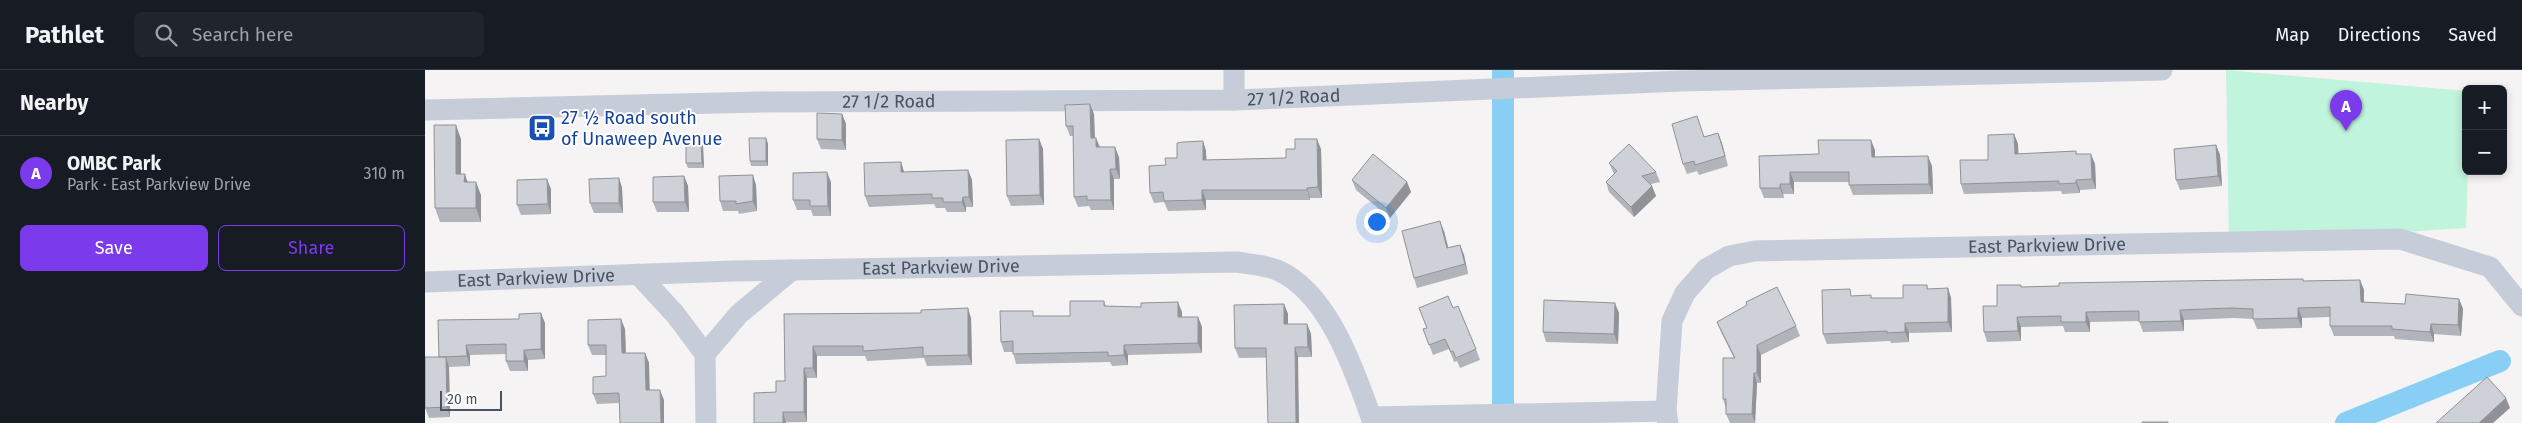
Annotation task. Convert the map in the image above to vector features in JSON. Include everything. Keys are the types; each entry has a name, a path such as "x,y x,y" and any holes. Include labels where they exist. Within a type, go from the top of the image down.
{"street":[{"path":"1234,70 1235,100"},
{"name":"27 1/2 Road","path":"425,110 761,102 1235,100 1681,76 2162,70"},
{"name":"East Parkview Drive","path":"1667,417 1672,321 1685,293 1706,269 1729,256 1755,251 2400,239 2490,267 2522,306"},
{"name":"East Parkview Drive","path":"425,282 792,270 1236,262 1277,270 1305,289 1324,312 1356,374 1370,420"},
{"path":"705,354 739,314 792,270"},
{"path":"638,274 675,314 705,354 706,423"},
{"path":"1370,420 1667,417"}],"green space":[{"path":"2226,70 2462,91 2462,175 2468,175 2466,228 2229,243"}],"building":[{"path":"1090,104 1091,138 1096,138 1096,147 1115,147 1116,169 1110,169 1111,200 1087,200 1087,196 1074,197 1073,126 1066,126 1065,105"},
{"path":"817,113 842,114 842,140 817,139"},
{"path":"1697,116 1704,137 1718,133 1725,156 1695,165 1694,161 1683,164 1672,124"},
{"path":"434,125 456,125 456,174 465,174 464,182 476,182 476,208 435,208"},
{"path":"2014,134 2015,154 2076,151 2076,154 2091,154 2092,179 2076,180 2076,183 2059,184 2059,181 1961,184 1960,160 1988,160 1988,135"},
{"path":"749,138 766,138 766,161 750,161"},
{"path":"1039,139 1040,195 1007,196 1006,140"},
{"path":"1295,139 1317,139 1318,187 1307,188 1307,190 1202,190 1202,200 1164,201 1163,192 1150,193 1149,166 1166,165 1165,158 1177,158 1177,143 1203,141 1203,160 1286,158 1286,149 1295,149"},
{"path":"1818,140 1871,140 1872,157 1928,156 1929,184 1849,185 1849,172 1790,172 1790,184 1780,184 1780,188 1760,188 1759,156 1819,154"},
{"path":"686,141 701,141 702,163 686,163"},
{"path":"1629,144 1656,172 1642,176 1652,186 1631,207 1606,182 1617,171 1609,163"},
{"path":"2216,145 2218,176 2176,180 2174,149"},
{"path":"1373,154 1407,182 1386,208 1352,180"},
{"path":"901,162 901,172 968,170 969,197 963,197 962,202 943,202 943,198 932,198 932,194 865,196 864,163"},
{"path":"827,172 828,206 810,206 810,200 793,200 793,173"},
{"path":"753,175 753,201 736,204 736,201 720,201 719,176"},
{"path":"684,176 685,202 653,202 653,177"},
{"path":"619,178 619,203 590,203 589,179"},
{"path":"547,179 548,204 517,205 517,180"},
{"path":"1440,221 1447,248 1460,245 1465,264 1414,278 1402,231"},
{"path":"2303,279 2303,281 2360,280 2361,302 2405,304 2406,294 2459,299 2458,325 2431,324 2430,332 2392,329 2392,326 2330,326 2330,307 2298,308 2298,318 2253,319 2253,309 2230,308 2180,310 2181,321 2139,322 2139,311 2086,312 2086,322 2061,322 2061,316 2017,317 2018,331 1984,332 1983,306 1997,306 1997,285 2021,285 2021,287 2059,286 2059,283"},
{"path":"1903,285 1927,285 1927,289 1948,288 1948,322 1905,323 1905,332 1823,334 1822,290 1850,289 1851,296 1871,295 1871,298 1903,298"},
{"path":"1777,287 1796,326 1757,345 1757,373 1754,373 1752,414 1726,414 1726,399 1723,399 1723,358 1735,358 1717,322 1747,305 1746,302"},
{"path":"1448,296 1453,308 1458,306 1476,349 1456,358 1445,339 1429,345 1423,329 1427,328 1419,308"},
{"path":"1544,300 1615,303 1614,334 1543,332"},
{"path":"1070,301 1104,301 1104,306 1141,307 1141,303 1178,302 1178,317 1198,317 1198,343 1124,345 1124,355 1108,356 1108,352 1013,354 1013,341 1001,342 1000,311 1033,311 1033,316 1070,316"},
{"path":"1284,304 1284,324 1307,324 1308,347 1295,347 1296,423 1268,423 1266,348 1235,348 1234,305"},
{"path":"968,308 968,355 923,356 923,347 863,351 863,346 813,346 813,368 804,368 804,412 783,412 783,423 754,423 754,393 776,392 776,381 785,381 784,314 921,313 921,310"},
{"path":"541,313 541,349 524,350 524,361 506,361 506,344 466,345 467,356 439,357 438,320 519,319 519,314"},
{"path":"621,319 622,353 645,353 646,390 660,390 661,423 620,423 619,393 593,394 593,377 606,376 606,345 588,345 588,320"},
{"path":"425,357 446,357 447,407 425,408"},
{"path":"2487,377 2506,398 2479,423 2436,423"},
{"path":"2168,422 2168,423 2142,423"}],"waterway":[{"path":"1503,70 1503,423"},
{"path":"2346,423 2500,361"}],"place":[{"name":"27 ½ Road south of Unaweep Avenue","path":"542,128"},
{"name":"OMBC Park","path":"2346,131"}]}
